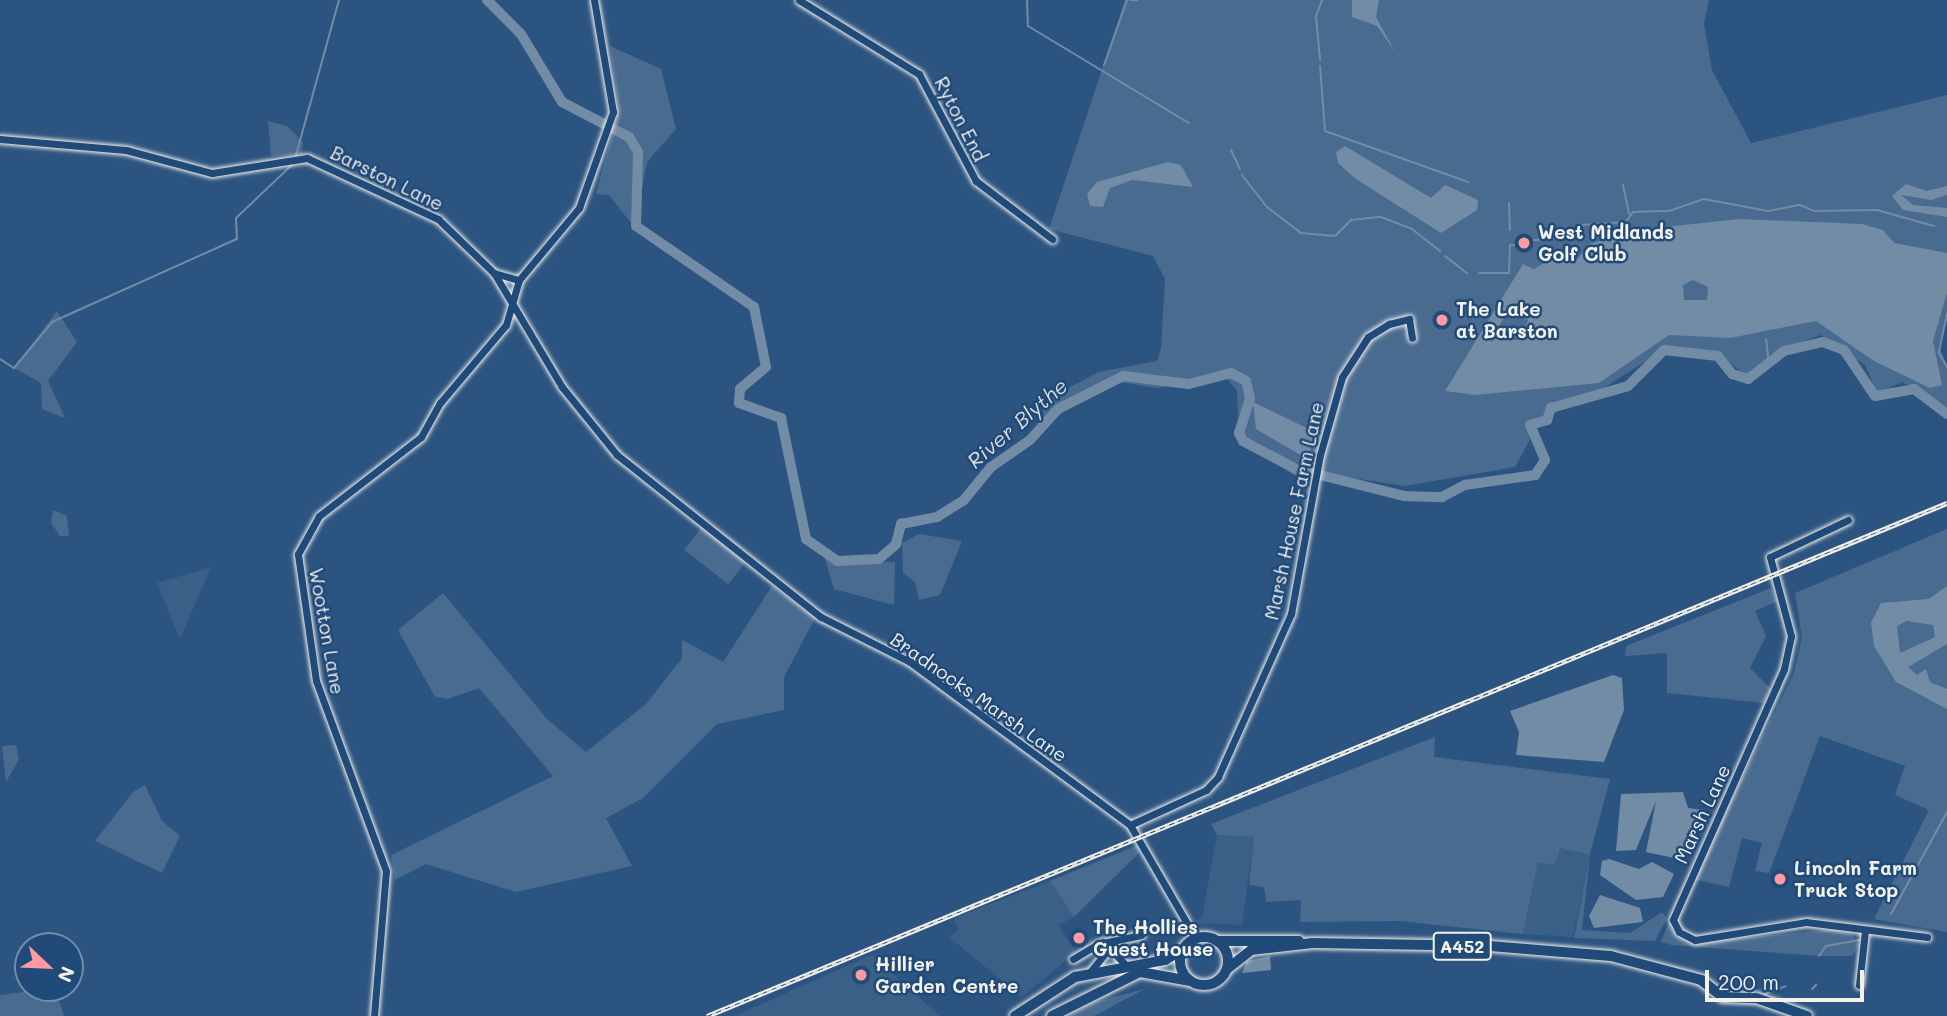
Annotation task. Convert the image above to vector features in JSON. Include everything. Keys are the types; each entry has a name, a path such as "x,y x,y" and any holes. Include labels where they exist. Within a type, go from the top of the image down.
{"highway":[{"name":"A452","path":"1196,939 1217,941 1274,936 1313,943 1611,956 1711,986 1720,996 1737,995 1807,1016"},
{"path":"1016,1016 1090,972 1124,963 1165,960 1196,939"},
{"path":"1217,941 1227,953 1227,969"},
{"name":"A452","path":"1052,1016 1140,972 1214,983 1251,950 1313,943"},
{"path":"1184,949 1181,966 1190,981"}],"street":[{"path":"511,302 519,280 579,208 613,112 594,0"},
{"name":"Ryton End","path":"799,0 919,74 976,181 1052,239"},
{"name":"Barston Lane","path":"0,139 65,150 119,149 212,173 299,157 427,212 494,273 511,302"},
{"name":"Barston Lane","path":"494,273 519,280"},
{"name":"Bradnocks Marsh Lane","path":"511,302 523,317 562,387 617,455 821,617 910,662 1130,825 1196,939"},
{"name":"Wootton Lane","path":"506,325 511,302"},
{"name":"Wootton Lane","path":"374,1016 386,871 316,681 298,554 319,516 421,438 440,403 506,325 523,317"},
{"name":"Marsh House Farm Lane","path":"1130,825 1206,790 1218,777 1284,634 1320,455 1342,377 1362,344 1403,318 1413,324 1412,338"},
{"name":"Marsh Lane","path":"1848,520 1770,557 1791,636 1784,668 1673,920 1679,932 1695,940 1806,922 1865,931"},
{"path":"1858,985 1865,931 1927,937"},
{"path":"1073,959 1103,942 1141,935"},
{"path":"1103,942 1107,951 1124,963"},
{"path":"1090,972 1107,951"}],"shaded area":[{"name":"West Midlands Golf Club","path":"1125,0 1709,0 1704,24 1712,70 1751,143 1947,95 1947,318 1939,346 1947,366 1947,407 1902,382 1877,393 1865,365 1821,335 1773,353 1745,375 1715,351 1663,350 1596,393 1549,405 1515,467 1405,486 1313,472 1308,483 1239,442 1237,390 1225,377 1156,388 1120,382 1044,422 1043,404 1050,397 1099,372 1157,361 1161,348 1165,279 1153,256 1049,229"},
{"path":"1352,0 1379,0 1376,17 1395,52 1377,26 1352,17"},
{"path":"610,46 661,69 676,129 647,162 635,228 609,195 596,194 619,110"},
{"path":"268,121 287,126 303,142 302,154 271,156"},
{"path":"1345,146 1431,198 1445,185 1478,200 1477,210 1441,233 1356,179 1338,163 1336,152"},
{"path":"1168,162 1181,165 1193,187 1132,180 1110,188 1103,207 1090,206 1087,194 1097,182"},
{"path":"1906,184 1926,191 1947,186 1947,195 1931,200 1901,195 1913,205 1947,208 1947,217 1903,210 1892,196"},
{"path":"1739,219 1862,224 1883,230 1894,243 1947,253 1947,293 1933,341 1942,385 1930,388 1874,361 1816,321 1730,338 1669,335 1599,383 1475,395 1445,391 1523,264 1534,269 1561,253 1577,260 1589,244 1638,230","holes":["1693,280 1708,287 1707,300 1684,300 1683,285","1508,311 1528,320 1521,340 1503,339 1498,328"]},
{"path":"57,311 77,342 48,381 65,418 42,409 41,383 14,368"},
{"path":"1253,402 1313,431 1309,460 1256,429"},
{"path":"53,510 67,516 69,536 60,536 51,523"},
{"path":"702,527 746,561 728,584 684,550"},
{"path":"1947,529 1947,932 1874,919 1929,810 1895,795 1905,766 1820,736 1769,873 1755,871 1762,843 1742,838 1729,887 1693,879 1794,673 1802,637 1795,593"},
{"path":"919,534 962,541 940,595 919,600 915,582 903,573 902,543"},
{"path":"823,553 838,561 895,562 894,605 834,589"},
{"path":"211,567 180,639 157,583"},
{"path":"772,586 815,618 784,677 784,710 717,724 643,798 606,818 632,866 516,892 426,864 395,880 391,855 553,776 479,688 448,699 435,697 398,630 443,593 547,719 586,752 646,704 682,658 682,640 723,662"},
{"path":"1947,586 1947,644 1908,667 1917,675 1926,669 1930,682 1947,689 1947,709 1896,682 1874,646 1871,623 1881,603 1929,599","holes":["1907,621 1933,625 1935,637 1900,653 1897,626"]},
{"path":"1771,588 1778,601 1755,611 1766,636 1750,668 1771,689 1764,703 1667,693 1667,653 1625,656 1626,646"},
{"path":"1613,675 1622,678 1624,710 1604,762 1516,755 1519,732 1510,711"},
{"path":"1435,737 1434,757 1610,779 1590,855 1560,848 1555,865 1538,862 1523,934 1399,921 1300,922 1301,900 1266,902 1264,887 1249,885 1254,837 1217,835 1211,824"},
{"path":"16,745 19,759 6,782 2,746"},
{"path":"145,785 162,821 180,836 162,873 95,841 133,792"},
{"path":"1683,792 1688,808 1702,810 1679,859 1646,852 1656,801 1636,850 1616,851 1621,794"},
{"path":"1217,835 1254,837 1242,925 1192,923 1202,917"},
{"path":"1138,845 1142,850 1074,917 1050,881"},
{"path":"1560,848 1590,855 1573,937 1523,934 1538,862"},
{"path":"1590,856 1582,930 1630,933 1662,912 1667,918 1655,941 1574,938"},
{"path":"1609,859 1639,869 1652,862 1674,874 1663,897 1636,900 1600,875 1602,861"},
{"path":"1050,881 1074,917 1058,925 1076,952 1022,997 949,937 958,930 954,918"},
{"path":"1600,895 1640,908 1643,922 1594,928 1589,916"},
{"path":"1669,922 1691,943 1835,929 1850,931 1859,945 1852,956 1819,956 1672,945 1661,942"},
{"name":"Hillier Garden Centre","path":"872,955 940,1016 735,1016 784,994"},
{"path":"1270,956 1271,970 1242,973 1247,961"},
{"path":"1145,989 1094,1016 1069,1016 1090,1003"},
{"path":"14,993 14,1002 60,1002 64,1016 0,1016 0,995"}],"waterway":[{"path":"296,155 339,0"},
{"name":"River Blythe","path":"487,0 521,34 562,102 629,137 638,152 636,226 754,307 766,367 740,389 739,403 781,418 806,539 838,561 879,559 896,544 901,524 937,517 963,501 991,467 1030,440 1058,409 1123,376 1189,384 1231,373 1246,381 1250,399 1239,433 1243,441 1296,469 1404,496 1442,497 1465,485 1535,475 1545,460 1530,425 1547,420 1551,408 1628,386 1664,350 1718,356 1732,374 1748,379 1784,351 1823,342 1844,350 1875,396 1914,389 1947,414"},
{"path":"1027,0 1028,26 1189,123"},
{"path":"1104,65 1127,0"},
{"path":"1130,0 1137,0"},
{"path":"1320,60 1316,16 1322,0"},
{"path":"1320,66 1325,131 1468,182"},
{"path":"1231,150 1240,169"},
{"path":"0,359 14,368 52,322 237,239 236,218 293,164"},
{"path":"1242,175 1267,207 1301,233 1335,236 1351,220 1381,217 1412,229 1440,251"},
{"path":"1623,185 1629,214"},
{"path":"1577,232 1582,225 1626,222 1633,212 1669,211 1704,199 1768,211 1800,205 1814,211 1877,210 1934,226"},
{"path":"1509,203 1510,230"},
{"path":"1533,240 1574,237"},
{"path":"1479,273 1509,273 1510,245 1526,245"},
{"path":"1445,256 1467,273"},
{"path":"1947,314 1939,353 1947,367"},
{"path":"1766,339 1769,364"},
{"path":"1891,914 1947,812"},
{"path":"1819,956 1826,946 1859,940"},
{"path":"1812,989 1816,985"},
{"path":"1765,994 1786,986"}],"railway":[{"path":"707,1016 1947,503"}],"place":[{"name":"West Midlands Golf Club","path":"1524,243"},
{"name":"The Lake at Barston","path":"1442,320"},
{"name":"Lincoln Farm Truck Stop","path":"1780,879"},
{"name":"The Hollies Guest House","path":"1079,938"},
{"name":"Hillier Garden Centre","path":"861,975"}]}
